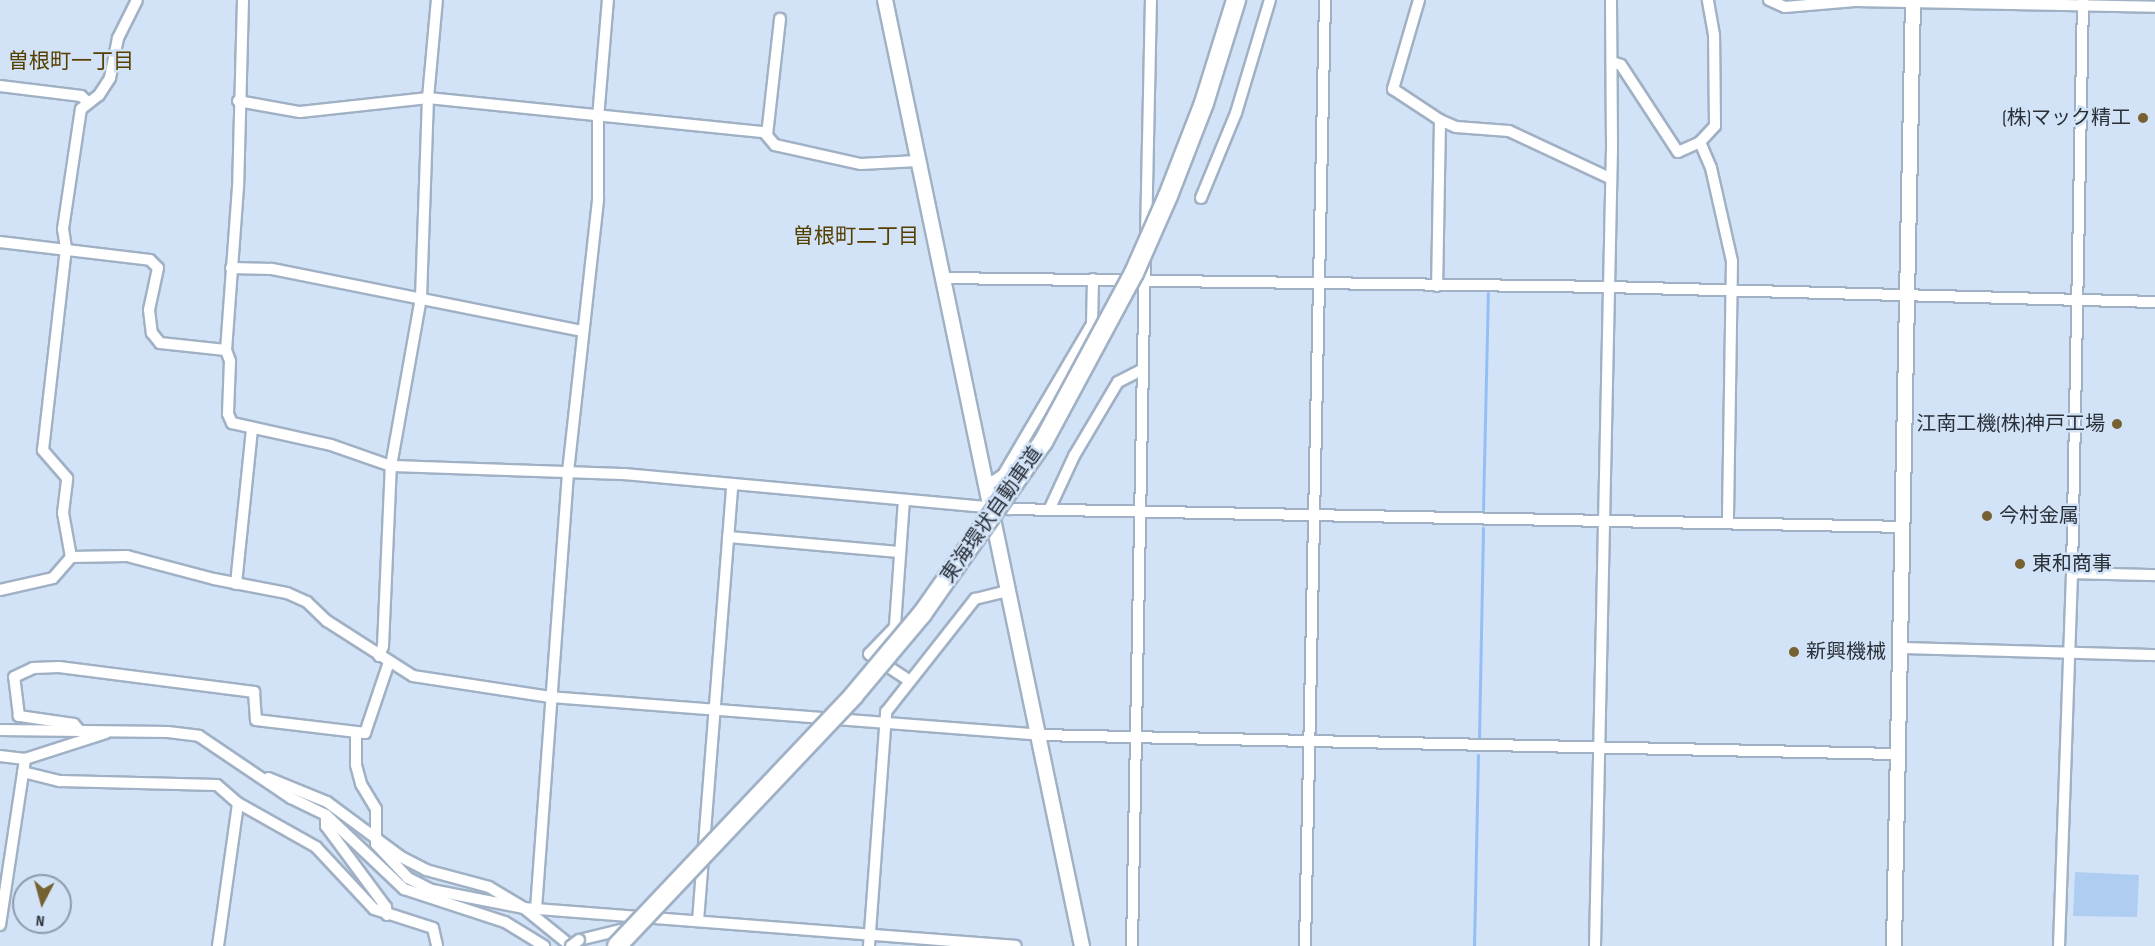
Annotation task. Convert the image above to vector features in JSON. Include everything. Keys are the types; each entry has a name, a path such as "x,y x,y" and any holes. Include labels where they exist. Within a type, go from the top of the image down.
{"highway":[{"name":"東海環状自動車道","path":"617,946 869,677 986,527 1043,441 1134,273 1168,196 1204,103 1236,0"}],"street":[{"path":"71,557 63,513 67,478 43,450 66,248 63,229 74,137 81,110 99,95 110,78 118,38 136,0"},
{"path":"243,0 238,101 238,188 226,350 230,361 228,414 232,423 331,445 391,466 568,472 989,508 1903,527"},
{"path":"80,731 74,724 20,716 14,677 33,668 59,667 254,692 256,720 300,722 309,728 365,733 384,659 391,466 421,298 428,98 437,0"},
{"path":"536,909 568,472 598,199 598,118 608,0"},
{"path":"885,0 989,508 1040,735 1082,946"},
{"path":"1132,946 1151,0"},
{"path":"1201,198 1236,113 1270,0"},
{"path":"1305,946 1325,0"},
{"path":"1419,0 1393,89 1440,120 1456,126 1509,131 1610,178"},
{"path":"1595,946 1612,62 1611,0"},
{"path":"1612,62 1621,65 1678,152 1700,142 1715,126 1714,35 1708,0"},
{"path":"1769,0 1785,8 1855,1 2083,3 2155,7"},
{"path":"1894,946 1913,2"},
{"path":"2059,946 2072,573 2083,3"},
{"path":"767,135 780,19"},
{"path":"0,86 81,96 88,102"},
{"path":"238,101 300,112 428,98 598,118 730,128 767,135 775,145 842,160 893,164 917,160"},
{"path":"1437,286 1440,120"},
{"path":"1700,142 1711,168 1732,261 1728,523"},
{"path":"0,242 66,248 150,260 158,268 148,310 152,333 160,342 226,350"},
{"path":"231,268 272,269 582,331"},
{"path":"941,278 1608,287 2155,302"},
{"path":"985,487 1003,475 1092,324 1093,279"},
{"path":"1049,510 1074,456 1118,382 1143,369"},
{"path":"236,584 252,428"},
{"path":"698,921 732,485"},
{"path":"904,500 895,627 869,654 910,681"},
{"path":"728,537 899,552"},
{"path":"0,590 53,578 71,557 127,556 236,584 288,592 307,602 327,621 384,659 431,681 550,697 1040,735 1897,754"},
{"path":"2072,573 2155,575"},
{"path":"869,941 886,712 975,599 1008,591"},
{"path":"1900,648 2155,655"},
{"path":"0,730 112,731 199,736 326,815 383,873 404,889 430,895 524,908 698,921 869,941 1016,946"},
{"path":"0,756 25,759 112,731"},
{"path":"356,733 356,765 361,783 376,810 376,844 388,861 430,895 505,922 540,944"},
{"path":"0,925 25,759"},
{"path":"23,772 60,781 217,785 238,803 316,848 374,909 433,928 437,946"},
{"path":"262,777 327,802 376,836 401,857 426,870 489,887 524,908 573,944 668,919"},
{"path":"218,946 238,803"},
{"path":"326,815 326,826 386,907 387,915"}],"shaded area":[{"path":"2075,872 2139,875 2137,917 2073,916"}],"waterway":[{"path":"1483,509 1488,293"},
{"path":"1479,738 1483,528"},
{"path":"1474,946 1478,755"}],"place":[{"name":"(株)マック精工","path":"2143,118"},
{"name":"江南工機(株)神戸工場","path":"2117,424"},
{"name":"今村金属","path":"1987,516"},
{"name":"東和商事","path":"2020,564"},
{"name":"新興機械","path":"1794,652"}],"district":[{"name":"曽根町一丁目","path":"71,62"},
{"name":"曽根町二丁目","path":"856,237"}]}
